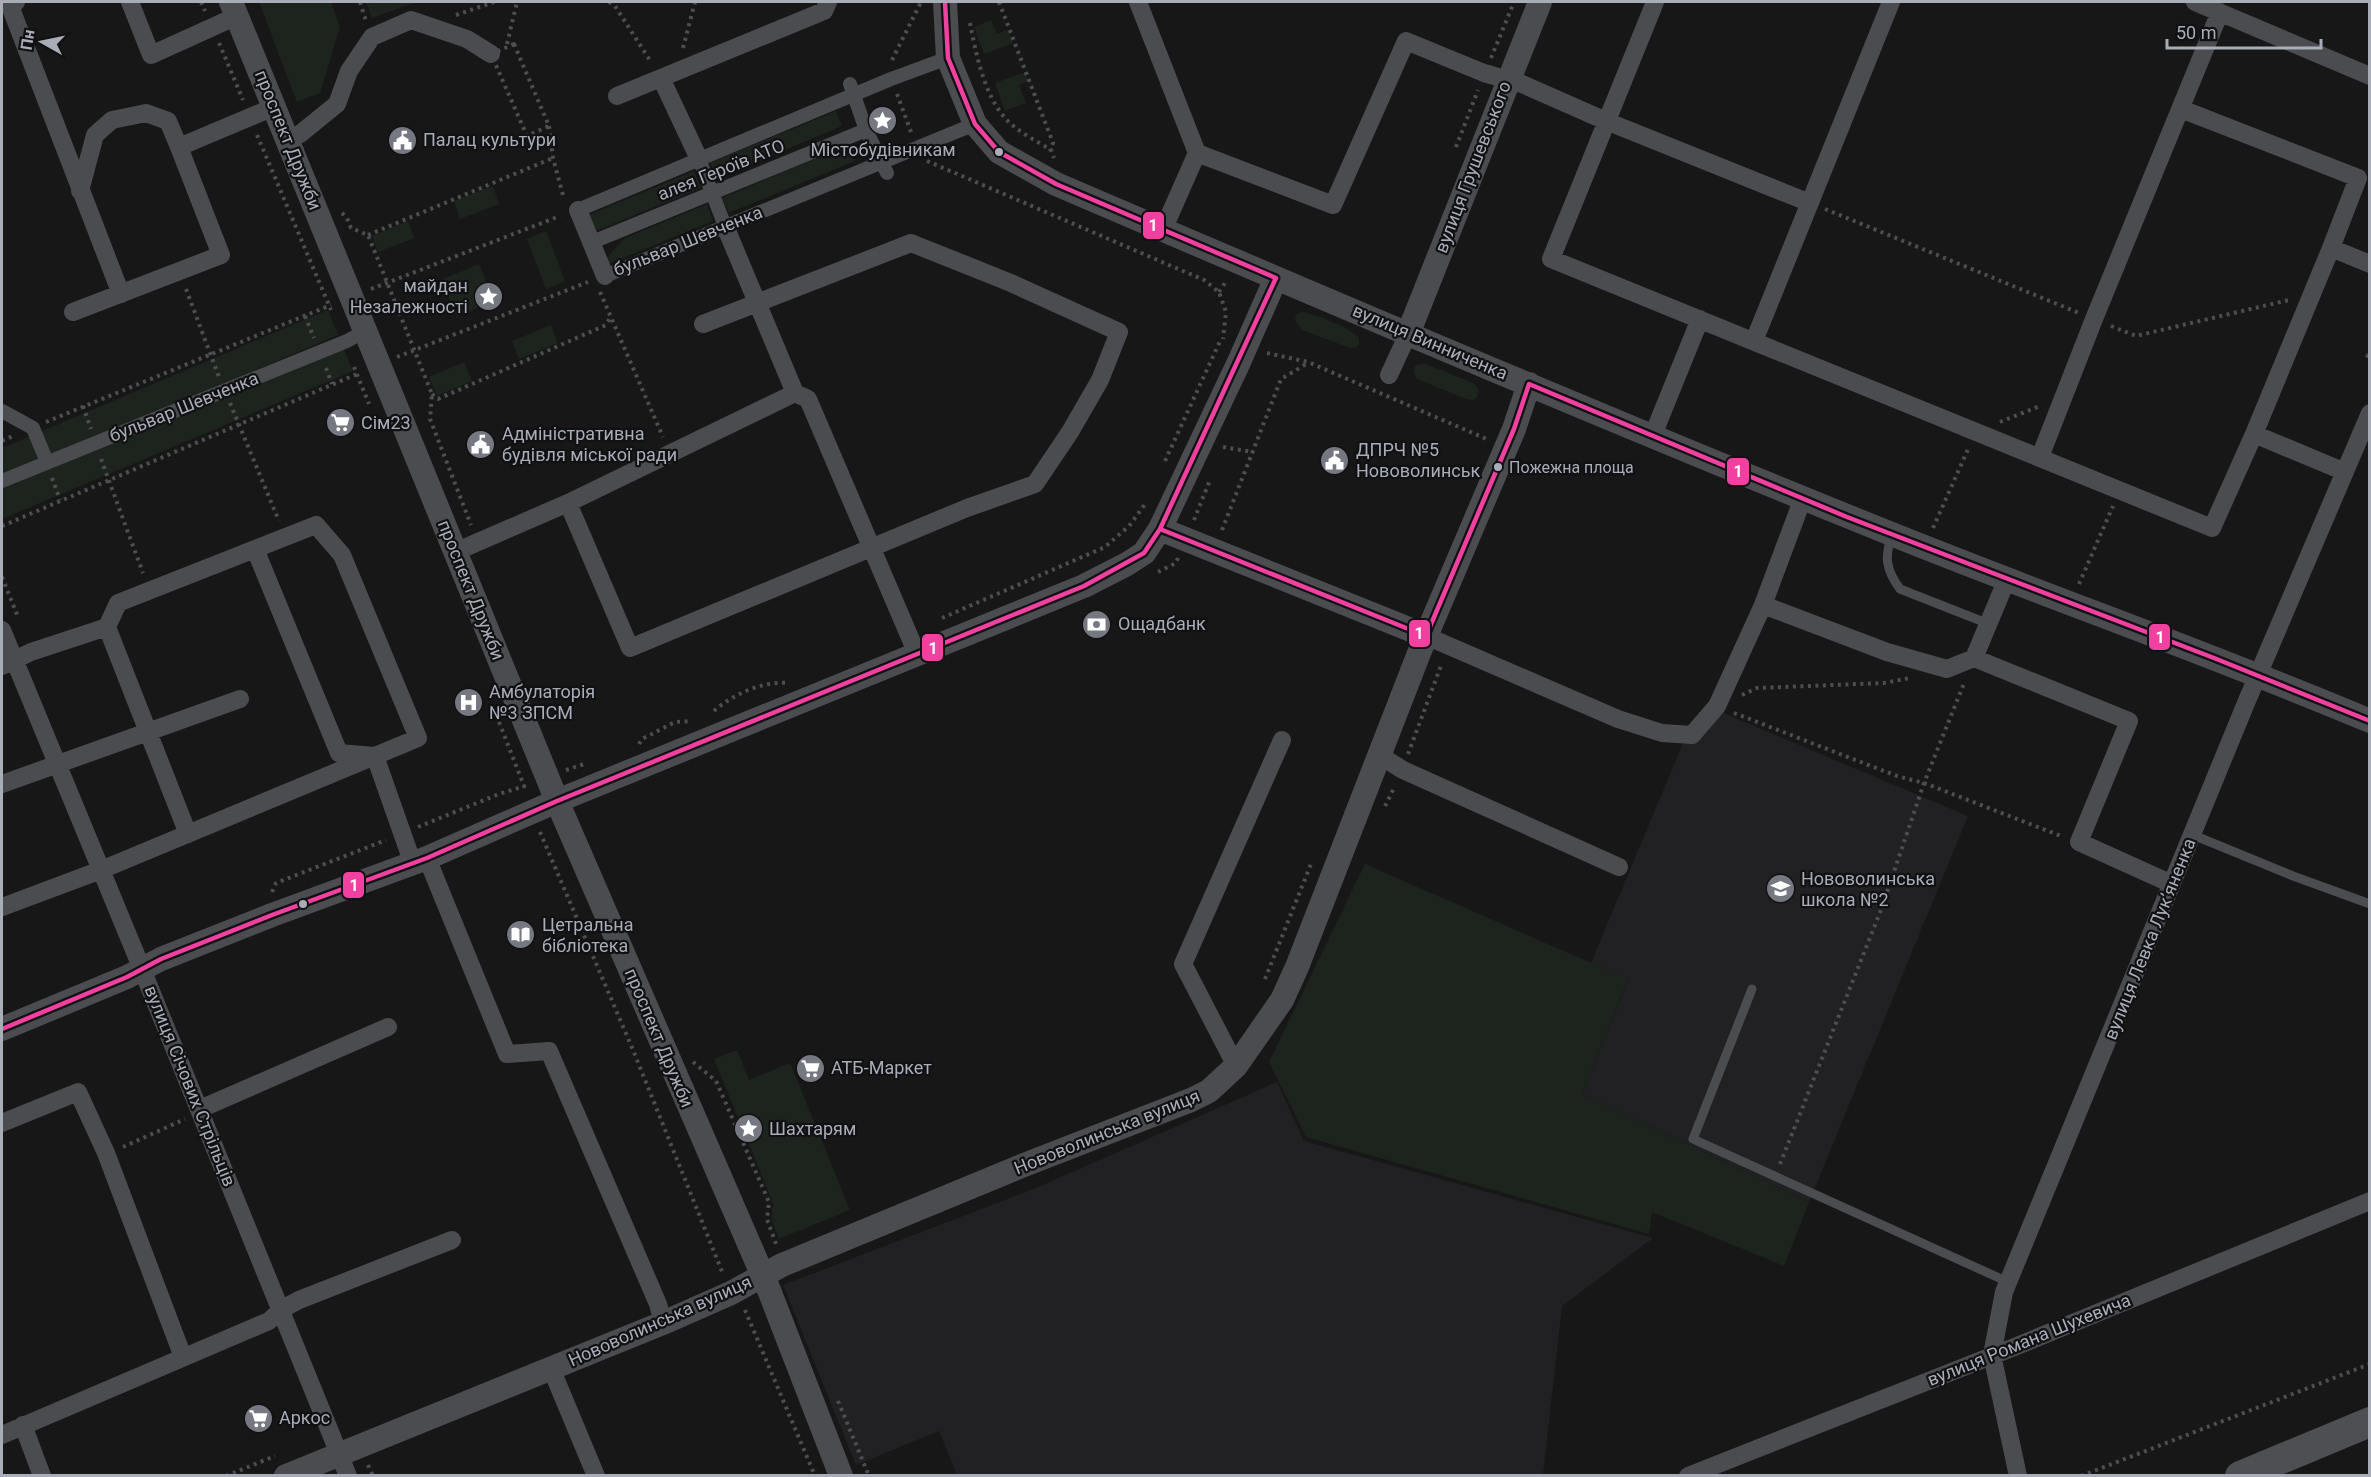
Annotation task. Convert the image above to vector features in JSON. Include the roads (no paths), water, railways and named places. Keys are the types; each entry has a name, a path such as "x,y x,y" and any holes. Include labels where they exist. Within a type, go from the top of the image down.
{"main road":[{"path":"2240,1476 2370,1422"}],"street":[{"path":"16,2 10,6 121,294"},
{"path":"130,2 151,55 212,27 234,9"},
{"path":"617,96 824,11 828,2"},
{"name":"вулиця Винниченка","path":"945,2 948,58 975,124 999,152 1056,184 1408,334 1803,498 2259,675 2370,721"},
{"path":"1138,2 1197,153 1163,230"},
{"name":"вулиця Грушевського","path":"1408,334 1507,80 1540,2"},
{"path":"1655,2 1551,259 2212,528 2254,434 2358,178 2181,109"},
{"path":"1754,341 1891,2"},
{"path":"2195,2 2370,76"},
{"name":"проспект Дружби","path":"234,9 352,297 356,336 379,364 455,552 558,769 557,801 758,1268 842,1476"},
{"path":"2040,457 2220,12"},
{"path":"288,140 300,134 337,104 349,71 372,37 411,20 499,51"},
{"path":"1197,153 1333,205 1406,41 1522,84 1606,121 1810,203"},
{"path":"578,210 699,159 852,89 891,79 948,58"},
{"path":"661,78 714,192 795,393 808,399 912,643"},
{"path":"852,89 866,130 885,167"},
{"path":"179,147 274,107"},
{"path":"73,312 221,255 168,121 146,113 112,120 95,135 80,191"},
{"name":"бульвар Шевченка","path":"578,210 604,276 726,226 885,167 917,148 975,124"},
{"name":"алея Героїв АТО","path":"590,243 866,130"},
{"path":"568,503 630,648 872,548 1035,484 1070,432 1100,380 1119,332 1011,283 911,243 703,324"},
{"path":"2331,248 2370,264"},
{"path":"2,1029 142,969 160,959 420,861 533,813 912,643 1084,586 1127,564 1144,553 1160,529 1276,278"},
{"path":"1653,435 1700,319"},
{"path":"1389,375 1408,334"},
{"name":"бульвар Шевченка","path":"2,481 356,336"},
{"name":"Нововолинська вулиця","path":"282,1465 345,1468 551,1368 731,1293 758,1268 1173,1109 1209,1091 1236,1066 1282,1000 1297,967 1426,636 1496,443 1514,429 1528,384"},
{"path":"455,552 568,503 795,393"},
{"path":"2,411 33,428 46,462"},
{"name":"вулиця Левка Лукʼяненка","path":"2018,1476 1992,1355 2004,1292 2370,413"},
{"path":"2254,434 2345,472"},
{"path":"1160,529 1426,636 1618,719 1662,733 1692,735 1717,706 1763,605 1803,498"},
{"path":"2,907 101,870 418,738 342,555 316,525 118,603 107,627 8,663"},
{"path":"255,549 339,753 375,756"},
{"path":"1763,605 1887,652 1947,669 1974,658 2007,579"},
{"path":"107,627 188,834"},
{"name":"вулиця Січових Стрільців","path":"2,630 8,663 57,765 101,870 142,969 193,1114 282,1309 345,1468"},
{"path":"1974,658 2129,722 2079,843 2172,884"},
{"path":"2,784 240,699"},
{"path":"1236,1066 1183,964 1282,740"},
{"path":"1378,755 1403,770 1619,867"},
{"path":"375,756 402,833 420,861 507,1054 549,1051 658,1304 663,1323"},
{"path":"193,1114 388,1027"},
{"path":"2,1123 78,1092 106,1153 183,1357"},
{"name":"вулиця Романа Шухевича","path":"1688,1476 2370,1201"},
{"path":"2,1435 269,1321 282,1309 299,1300 452,1240"},
{"path":"551,1368 596,1476"},
{"path":"23,1425 42,1476"}],"lane":[{"path":"1892,534 1886,552 1891,578 1900,589 1989,624"},
{"path":"2193,835 2293,876 2370,904"},
{"path":"1752,989 1694,1139 2008,1282"}],"place":[{"name":"Містобудівникам","path":"883,121"},
{"name":"Палац культури","path":"402,140"},
{"name":"майдан Незалежності","path":"489,296"},
{"name":"Сім23","path":"340,423"},
{"name":"Адміністративна будівля міської ради","path":"481,444"},
{"name":"ДПРЧ №5 Нововолинськ","path":"1335,460"},
{"name":"Пожежна площа","path":"1498,467"},
{"name":"Ощадбанк","path":"1097,624"},
{"name":"Амбулаторія №3 ЗПСМ","path":"468,702"},
{"name":"Нововолинська школа №2","path":"1780,889"},
{"name":"Цетральна бібліотека","path":"521,935"},
{"name":"АТБ-Маркет","path":"810,1068"},
{"name":"Шахтарям","path":"748,1129"},
{"name":"Аркос","path":"258,1418"}]}
